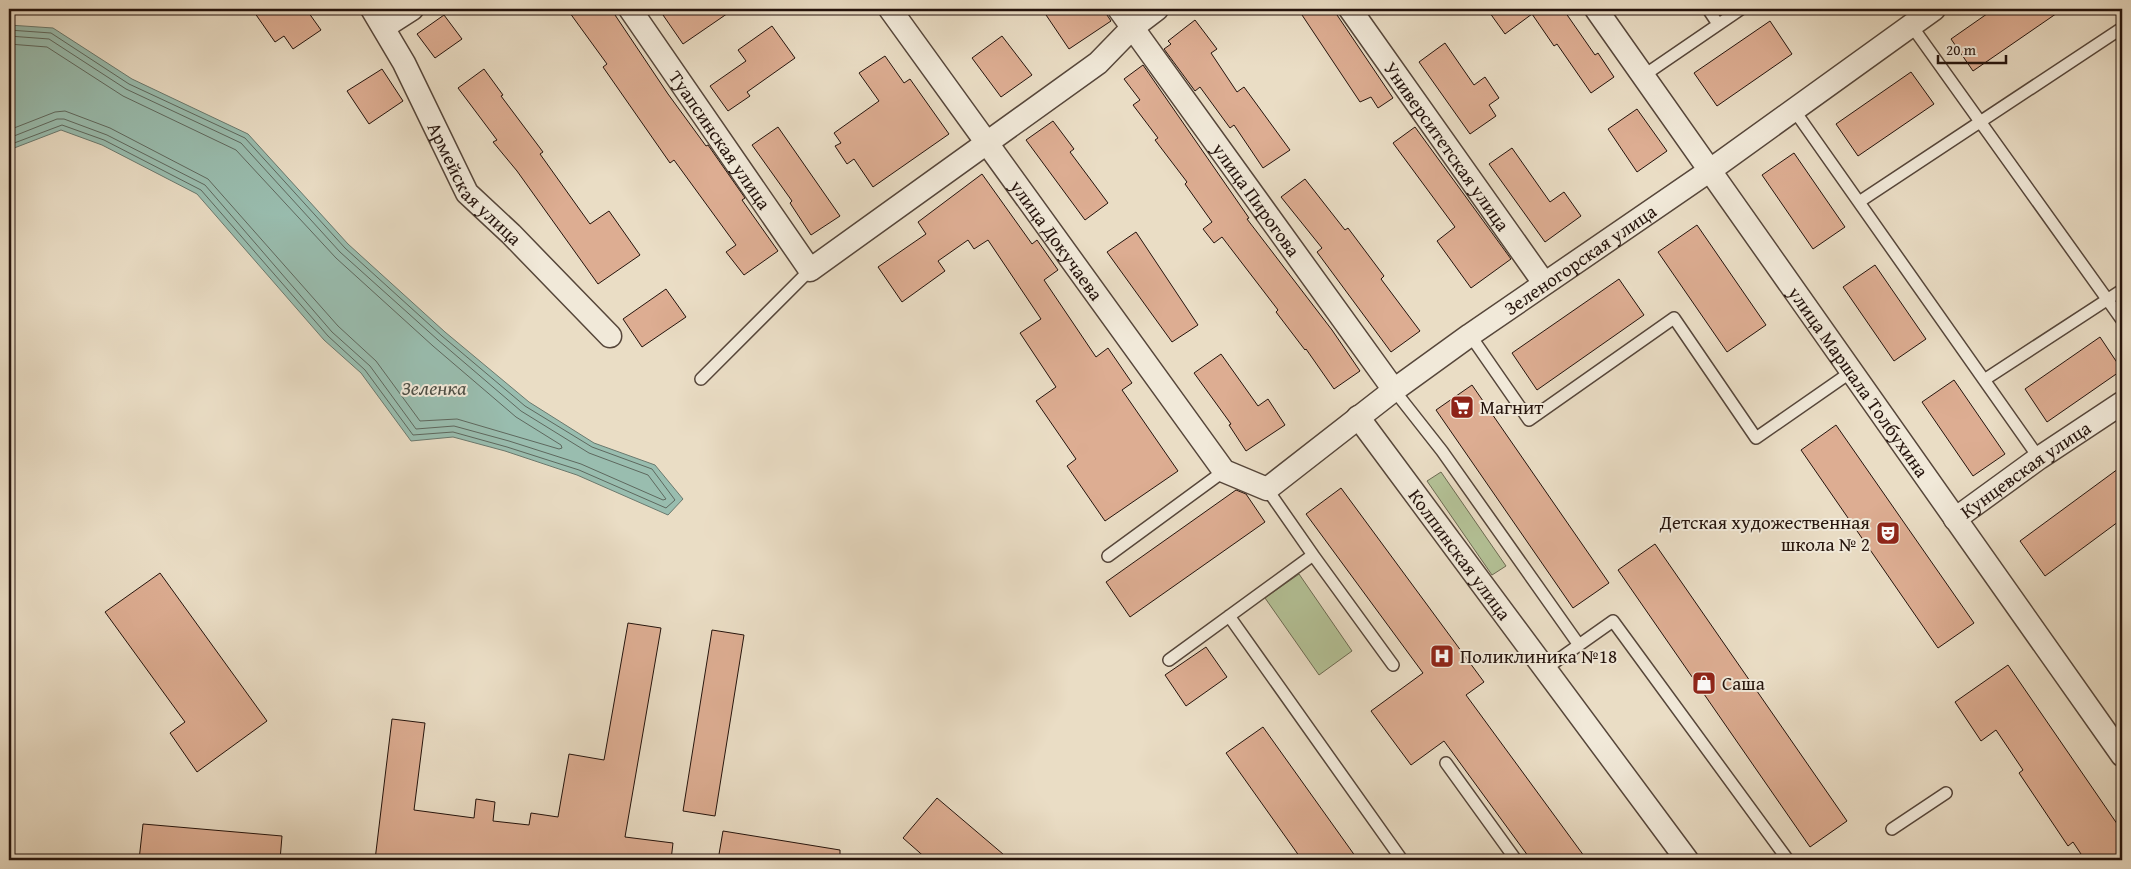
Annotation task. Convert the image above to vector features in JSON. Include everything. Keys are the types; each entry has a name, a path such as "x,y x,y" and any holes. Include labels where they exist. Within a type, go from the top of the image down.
{"street":[{"path":"378,18 412,9"},
{"name":"Туапсинская улица","path":"630,9 810,270"},
{"name":"улица Докучаева","path":"890,9 1224,472"},
{"name":"улица Пирогова","path":"1119,9 1394,390"},
{"path":"810,270 1098,64 1132,28 1157,9"},
{"name":"Университетская улица","path":"1350,9 1544,283"},
{"name":"улица Маршала Толбухина","path":"1596,9 2122,755"},
{"name":"Зеленогорская улица","path":"1267,488 1358,417 1470,335 1709,171 1934,9"},
{"name":"Армейская улица","path":"378,18 467,193 610,336"},
{"name":"Кунцевская улица","path":"1955,519 2039,458 2122,403"},
{"name":"Колпинская улица","path":"1358,417 1688,860"},
{"path":"1224,472 1267,488"}],"lane":[{"path":"1708,9 1718,24"},
{"path":"1643,76 1741,9"},
{"path":"1911,25 2122,320"},
{"path":"1859,202 2122,28"},
{"path":"1794,110 2039,458"},
{"path":"701,379 810,270"},
{"path":"1984,380 2122,290"},
{"path":"1470,335 1529,420 1674,318 1756,438 1851,372"},
{"path":"1394,390 1442,451 1579,645"},
{"path":"1108,556 1224,472"},
{"path":"1267,488 1393,665"},
{"path":"1169,660 1313,555"},
{"path":"1229,616 1402,860"},
{"path":"1545,669 1613,621 1788,860"},
{"path":"1446,763 1516,860"},
{"path":"1892,829 1946,793"}],"shaded area":[{"path":"1441,472 1506,566 1492,575 1427,481"},
{"path":"1299,574 1352,651 1319,675 1265,598"}],"water":[{"name":"Зеленка","path":"9,25 53,28 132,79 248,134 348,244 445,332 529,402 594,443 655,465 683,499 668,515 577,475 505,451 453,437 411,441 361,373 324,340 197,194 102,145 61,130 9,150"}],"building":[{"path":"252,9 306,9 321,30 293,49 284,36 275,42"},
{"path":"567,9 611,9 668,94 706,146 708,145 745,198 742,200 778,251 744,275 726,252 736,245 674,160 670,163 603,67 607,64"},
{"path":"672,9 734,9 683,44 663,15"},
{"path":"1042,9 1103,9 1111,21 1069,49"},
{"path":"1298,9 1333,9 1393,98 1378,108 1371,97 1360,102"},
{"path":"1487,9 1563,9 1595,55 1598,53 1614,77 1591,93 1557,44 1554,46 1532,14 1505,34"},
{"path":"1994,9 2063,9 1973,71 1951,39"},
{"path":"444,15 462,39 435,58 417,34"},
{"path":"1195,20 1217,49 1211,53 1237,92 1244,87 1290,150 1263,168 1234,125 1230,128 1200,87 1195,91 1164,49 1171,44 1168,41"},
{"path":"1770,21 1792,54 1717,106 1694,73"},
{"path":"772,26 795,58 747,92 750,96 728,111 710,86 746,61 738,50"},
{"path":"1002,36 1032,75 1001,97 972,58"},
{"path":"1445,43 1474,85 1485,77 1499,98 1489,105 1496,116 1470,134 1419,62"},
{"path":"885,56 904,83 910,79 949,134 873,187 854,159 847,164 835,146 841,143 834,133 879,101 859,73"},
{"path":"1143,65 1249,218 1247,219 1332,330 1360,371 1334,389 1306,349 1276,312 1278,310 1222,237 1214,243 1203,229 1212,222 1185,184 1187,182 1155,140 1158,138 1133,105 1140,100 1124,79"},
{"path":"382,69 403,101 369,124 347,91"},
{"path":"484,69 503,95 501,96 543,152 540,154 590,224 609,211 640,255 598,284 517,171 493,142 497,140 458,88"},
{"path":"1911,72 1934,104 1858,156 1836,124"},
{"path":"1637,109 1667,151 1637,172 1608,129"},
{"path":"1053,121 1074,149 1070,152 1108,203 1085,220 1026,140"},
{"path":"778,127 840,216 811,235 790,203 792,201 752,145"},
{"path":"1415,127 1511,259 1471,288 1437,241 1455,227 1393,143"},
{"path":"1512,148 1550,202 1564,192 1581,216 1545,242 1489,164"},
{"path":"1794,153 1845,227 1813,249 1762,175"},
{"path":"982,174 1032,244 1037,240 1058,270 1044,280 1096,357 1108,348 1132,383 1122,390 1178,471 1105,521 1067,466 1076,459 1036,401 1056,387 1020,333 1041,319 988,240 974,249 968,240 938,261 945,271 902,302 878,267 926,234 918,222"},
{"path":"1305,179 1345,230 1348,228 1384,276 1381,279 1420,331 1391,352 1317,252 1322,248 1281,197"},
{"path":"1697,225 1766,325 1727,352 1658,252"},
{"path":"1136,232 1198,325 1172,342 1107,252"},
{"path":"1875,265 1926,339 1894,361 1843,287"},
{"path":"1619,279 1644,315 1537,390 1512,353"},
{"path":"666,289 686,317 642,347 623,319"},
{"path":"2100,337 2122,370 2047,422 2025,389"},
{"path":"1221,354 1258,406 1268,399 1285,425 1246,451 1229,425 1231,424 1194,373"},
{"path":"1954,380 2005,454 1973,476 1922,402"},
{"path":"1472,385 1609,583 1573,608 1436,410"},
{"path":"1836,425 1974,623 1938,648 1801,450"},
{"path":"2122,466 2122,519 2045,576 2020,541"},
{"path":"1341,488 1484,682 1466,695 1587,860 1531,860 1444,741 1411,765 1371,711 1423,673 1306,514"},
{"path":"1236,490 1246,494 1265,522 1130,617 1106,582"},
{"path":"1655,544 1847,821 1810,847 1618,570"},
{"path":"160,573 267,721 197,772 170,733 185,722 105,612"},
{"path":"628,623 661,628 625,837 673,843 671,860 375,860 392,719 425,723 414,810 474,818 476,799 495,802 493,821 529,825 531,813 558,817 569,754 604,760"},
{"path":"712,630 744,635 715,816 683,811"},
{"path":"1206,647 1227,677 1186,706 1165,675"},
{"path":"2008,665 2122,831 2122,860 2085,860 2073,842 2068,846 2019,773 2023,770 1996,730 1981,741 1955,702"},
{"path":"1263,727 1358,860 1302,860 1226,753"},
{"path":"937,798 1010,860 928,860 903,838"},
{"path":"143,824 282,836 280,860 139,860"},
{"path":"723,831 840,850 840,860 718,860"}],"place":[{"name":"Магнит","path":"1462,407"},
{"name":"Детская художественная школа № 2","path":"1888,533"},
{"name":"Поликлиника №18","path":"1442,656"},
{"name":"Саша","path":"1704,683"}]}
